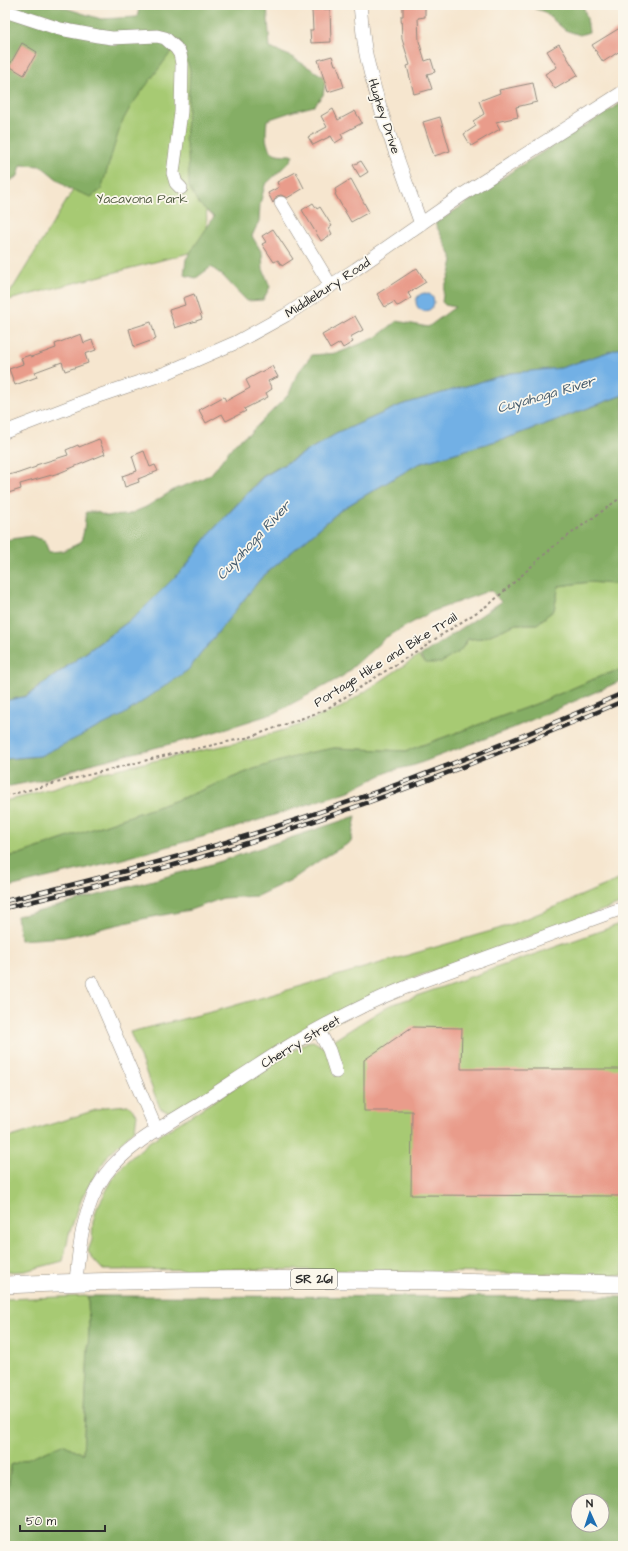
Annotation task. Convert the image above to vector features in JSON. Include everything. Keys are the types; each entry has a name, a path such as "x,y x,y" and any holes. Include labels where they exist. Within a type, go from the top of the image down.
{"main road":[{"name":"SR 261","path":"5,1285 76,1282 303,1279 623,1284"}],"street":[{"name":"Hughey Drive","path":"360,5 367,58 375,90 421,224"},
{"path":"5,11 60,29 98,36 112,38 157,36 165,38 176,48 180,54 182,64 181,112 173,173 176,184 181,188"},
{"name":"Middlebury Road","path":"5,432 101,395 166,373 237,342 286,315 331,286 462,194 623,92"},
{"path":"281,203 331,286"},
{"name":"Cherry Street","path":"76,1282 79,1246 83,1228 87,1211 97,1188 122,1157 157,1131 318,1029 346,1014 398,990 623,908"},
{"path":"93,984 157,1131"},
{"path":"318,1029 329,1050 336,1072"}],"path":[{"name":"Portage Hike and Bike Trail","path":"5,796 167,755 250,737 325,710 491,603 554,546 623,496"}],"green space":[{"name":"Yacavona Park","path":"5,5 22,5 91,25 198,18 208,248 5,301 161,47 98,48 5,21"},
{"path":"14,5 55,5 101,19 137,17 140,5 267,5 270,48 290,56 326,78 323,95 314,106 267,120 266,140 269,149 277,154 293,155 291,160 265,185 260,204 259,221 252,236 262,253 263,269 270,287 263,300 247,301 222,275 211,267 196,278 184,275 186,259 214,217 198,203 189,187 188,153 185,139 190,70 180,40 131,106 121,124 101,190 91,197 68,188 41,166 21,165 18,176 10,181 5,181 5,39 6,28"},
{"path":"532,5 583,5 589,32 580,35 565,30 543,11 535,9"},
{"path":"623,102 623,347 561,368 511,373 401,405 336,434 262,477 211,532 186,566 136,616 26,696 5,701 5,540 31,536 44,540 49,552 62,551 80,543 84,532 86,512 97,512 106,516 127,515 146,507 175,489 195,482 211,474 235,443 250,433 289,394 297,374 312,355 338,353 375,338 397,321 428,327 455,307 445,305 442,302 444,288 450,274 453,260 435,223 517,168"},
{"path":"623,395 623,585 590,582 559,586 554,610 537,624 516,624 483,638 468,639 460,651 441,663 426,663 420,656 501,602 491,590 431,612 385,638 343,676 275,713 202,736 90,764 46,779 5,787 5,759 40,756 188,670 261,578 342,509 418,464 516,435"},
{"path":"590,582 623,585 623,669 601,676 536,704 406,751 334,748 254,769 180,799 17,855 5,857 5,801 53,789 99,773 254,739 297,726 342,707 418,656 426,663 460,651 468,639 483,638 516,624 537,624 554,610 559,586"},
{"path":"623,669 623,680 513,728 415,765 390,771 349,791 231,829 119,860 5,888 5,857 17,855 180,799 254,769 307,753 334,748 406,751 536,704 601,676"},
{"path":"356,816 351,842 320,860 293,879 257,896 223,898 190,910 142,919 65,937 20,940 17,916 212,864"},
{"path":"623,878 623,903 413,978 182,1110 170,1112 160,1108 130,1032 219,1010 498,929"},
{"path":"623,923 623,1275 243,1269 103,1270 92,1258 88,1251 92,1240 93,1222 97,1208 115,1175 125,1163 149,1142 307,1042 313,1041 323,1047 388,1006"},
{"path":"128,1105 137,1114 135,1129 108,1155 83,1195 69,1234 63,1261 25,1271 5,1272 5,1139 105,1107"},
{"path":"88,1296 89,1329 83,1455 11,1465 5,1512 5,1299"},
{"path":"88,1296 623,1297 623,1546 5,1546 5,1512 11,1465 63,1444 83,1454 89,1329"}],"water":[{"path":"425,293 431,296 434,302 431,308 425,311 419,308 416,302 419,296"},
{"name":"Cuyahoga River","path":"623,347 623,395 516,435 418,464 342,509 261,578 188,670 123,715 40,756 5,759 5,701 27,696 136,616 186,566 211,532 263,477 336,434 401,405 511,373 561,368"}],"building":[{"path":"403,5 425,5 425,17 418,18 419,41 425,61 431,59 435,72 427,74 432,89 414,94 407,66 410,65 402,39 401,16 403,16"},
{"path":"330,9 331,42 311,43 310,30 313,30 312,10"},
{"path":"623,26 623,49 603,62 592,45"},
{"path":"22,43 37,52 24,75 9,66"},
{"path":"559,44 578,75 555,89 545,74 557,67 547,51"},
{"path":"332,56 335,65 337,65 344,87 328,92 318,60"},
{"path":"533,83 537,102 516,107 518,117 496,122 500,129 471,146 464,134 476,126 473,121 484,114 479,101 500,93 499,90"},
{"path":"333,109 338,120 355,111 362,123 341,134 343,138 335,143 331,136 313,145 308,137 327,127 321,116"},
{"path":"440,117 450,151 434,156 423,122"},
{"path":"361,161 368,172 360,177 353,165"},
{"path":"296,172 304,188 287,198 281,195 277,196 273,203 268,193 279,187 277,182"},
{"path":"351,179 369,212 351,222 335,194 335,189"},
{"path":"313,203 317,209 320,207 332,226 329,228 332,234 321,241 302,210"},
{"path":"273,229 293,259 282,266 278,260 274,262 262,244 266,242 262,236"},
{"path":"417,268 426,282 408,293 411,298 400,305 397,306 394,302 385,307 377,294"},
{"path":"194,294 202,319 175,328 169,310 185,305 183,298"},
{"path":"355,316 363,330 350,337 353,342 343,348 340,343 330,349 322,335"},
{"path":"151,322 156,339 134,347 129,329"},
{"path":"81,334 84,343 92,340 96,350 85,354 88,363 65,371 62,362 35,372 37,377 15,385 9,369 23,364 21,358 30,355 31,357 56,348 55,344"},
{"path":"272,366 278,377 268,381 272,389 266,393 268,397 244,409 246,411 226,421 222,414 206,423 199,410 224,397 226,401 250,388 246,380"},
{"path":"99,439 105,454 59,473 20,484 21,489 5,494 5,476 16,474 36,467 36,465 68,455 66,450 78,445 79,447"},
{"path":"144,451 150,467 155,465 158,471 138,479 139,482 125,487 122,476 137,471 132,456"},
{"path":"412,1027 462,1028 461,1069 623,1069 623,1196 411,1195 412,1111 364,1111 364,1060"}],"railway":[{"path":"5,901 156,863 294,821 436,770 623,693"},
{"path":"5,908 147,873 283,832 398,792 511,748 623,701"}]}
